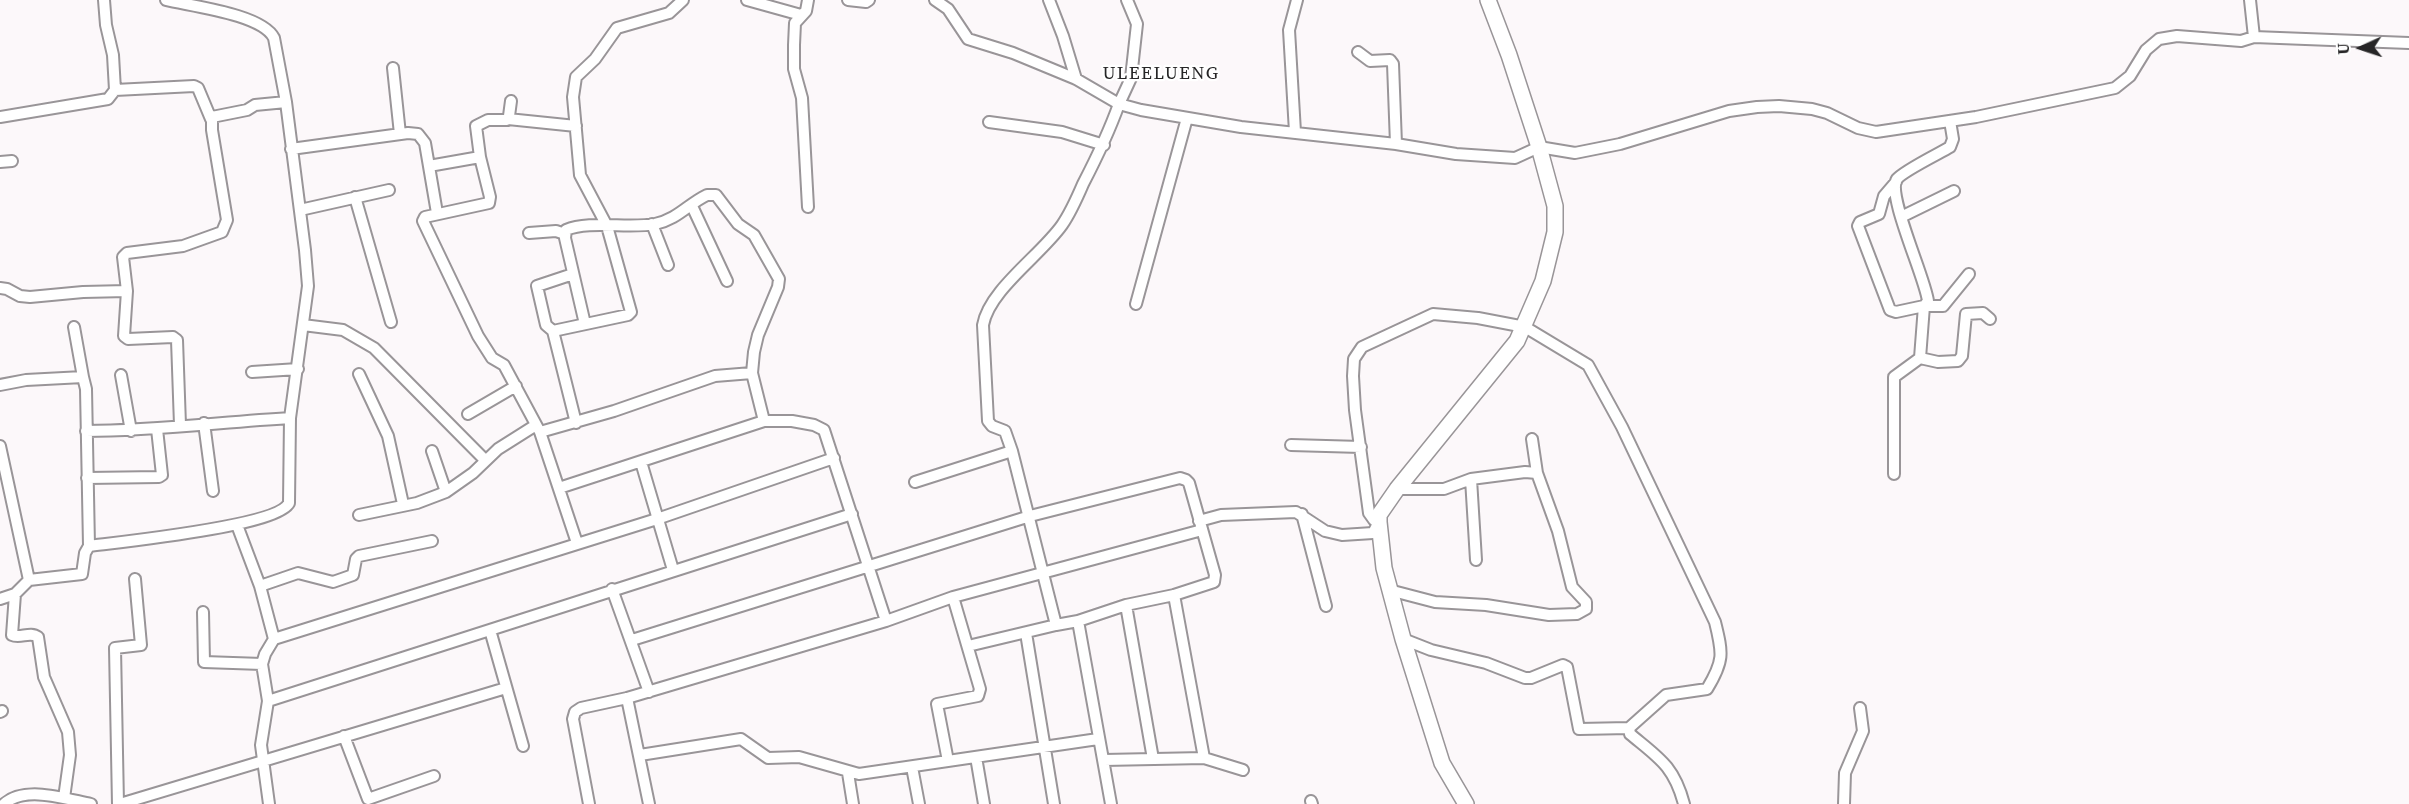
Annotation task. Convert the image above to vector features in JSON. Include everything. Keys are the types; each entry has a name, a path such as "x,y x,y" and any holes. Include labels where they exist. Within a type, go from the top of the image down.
{"street":[{"path":"0,117 108,99 115,90 113,55 106,25 104,0"},
{"path":"89,546 237,525 283,510 288,505 290,418 308,286 306,250 286,102 274,38 270,32 233,14 166,0"},
{"path":"553,331 628,315 631,312 607,226 580,175 573,97 576,77 595,58 617,28 669,13 683,0"},
{"path":"747,0 801,15"},
{"path":"808,0 806,11 794,26 794,69 802,98 808,207"},
{"path":"848,0 866,2 869,0"},
{"path":"935,0 948,9 968,39 1013,53 1076,79 1119,104 1187,118 1396,144 1456,154 1515,158 1539,147 1575,153 1620,144 1729,111 1757,107 1812,109 1827,113 1858,128 1876,132 1950,121 2115,88 2130,76 2146,50 2159,39 2183,36 2241,41 2254,37 2409,43"},
{"path":"1048,0 1063,36 1076,79"},
{"path":"1056,625 1012,451 1005,431 992,426 988,421 984,317 992,303 1061,226 1104,145 1131,78 1137,24 1127,0"},
{"path":"1294,132 1289,37 1297,0"},
{"path":"589,804 573,719 575,712 580,708 649,692 886,621 953,597 1200,525 1221,515 1292,512 1302,514 1318,528 1342,535 1374,533 1379,518 1397,489 1511,350 1525,327 1544,281 1555,232 1555,206 1539,147 1509,55 1488,0"},
{"path":"2250,0 2254,37"},
{"path":"1358,52 1370,61 1390,60 1393,64 1396,144"},
{"path":"393,68 400,134"},
{"path":"115,90 196,87 211,119 225,201 227,220 224,230 183,246 126,254 123,257 127,291 124,333 126,338 173,337 178,342 180,425"},
{"path":"508,119 511,101"},
{"path":"211,119 221,114 247,110 255,105 286,102"},
{"path":"1136,304 1187,118"},
{"path":"576,126 508,119 488,120 476,126 480,157 490,197 489,203 437,213 425,217 423,221 478,336 492,358 504,365 538,429 577,543"},
{"path":"1950,121 1953,139 1950,147 1901,176 1882,200 1879,214 1860,222 1858,226 1890,310 1896,312 1924,306 1945,305 1969,274"},
{"path":"989,122 1062,132 1104,145"},
{"path":"291,149 416,133 425,143 437,213"},
{"path":"429,166 480,157"},
{"path":"0,162 12,161"},
{"path":"1894,474 1894,377 1920,357 1924,306 1928,300 1897,204 1896,182"},
{"path":"300,210 389,190"},
{"path":"1902,217 1954,191"},
{"path":"585,324 565,234 569,228 652,224 674,218 707,195 716,195 738,224 754,235 779,279 756,343 753,373 764,421"},
{"path":"355,197 391,322"},
{"path":"692,206 727,281"},
{"path":"652,224 668,265"},
{"path":"529,233 556,231 565,234"},
{"path":"573,274 537,286 546,326 553,331 576,423"},
{"path":"0,288 20,296 30,297 127,291"},
{"path":"1920,357 1938,362 1958,361 1962,356 1966,314 1983,313 1990,319"},
{"path":"1379,518 1374,520 1369,513 1353,376 1354,359 1362,347 1433,314 1478,318 1525,327 1588,365 1622,427 1715,622 1722,659 1707,689 1666,695 1629,728 1579,729 1567,666 1563,665 1531,678 1525,678 1463,656 1431,650 1403,639"},
{"path":"303,325 343,330 374,348 485,460"},
{"path":"0,599 15,594 28,580 82,574 85,553 89,546 86,389 74,327"},
{"path":"252,372 298,369"},
{"path":"359,515 403,504 417,503 446,492 473,473 485,460 538,429 576,423 715,376 753,373"},
{"path":"359,374 388,436 403,504"},
{"path":"121,375 131,431"},
{"path":"0,385 26,380 83,377"},
{"path":"468,414 516,386"},
{"path":"86,431 131,431 204,423 290,418"},
{"path":"559,488 764,421 792,421 819,426 824,430 834,458 886,621"},
{"path":"204,423 213,491"},
{"path":"87,478 159,477 162,475 157,429"},
{"path":"1389,590 1435,602 1486,605 1549,615 1569,615 1585,611 1586,602 1572,587 1558,531 1537,473 1532,439"},
{"path":"1291,445 1361,447"},
{"path":"0,446 28,580"},
{"path":"432,451 446,492"},
{"path":"915,482 1012,451"},
{"path":"269,804 261,745 268,701 262,664 274,639 657,519 834,458"},
{"path":"641,462 673,570"},
{"path":"1397,489 1444,489 1471,479 1525,472 1537,473"},
{"path":"632,640 1030,516 1184,478 1189,483 1215,580 1212,584 1126,605 1078,621 968,646"},
{"path":"1471,479 1476,560"},
{"path":"268,701 852,514"},
{"path":"1302,514 1326,606"},
{"path":"1379,518 1384,568 1403,639 1442,763 1466,804"},
{"path":"237,525 260,586 274,639"},
{"path":"260,586 298,573 333,582 349,578 355,572 356,560 359,556 432,541"},
{"path":"135,579 141,645 116,648 119,804 506,688"},
{"path":"612,589 649,692"},
{"path":"15,594 12,635 15,637 32,634 38,637 44,677 68,732 70,755 64,798"},
{"path":"1174,595 1204,758"},
{"path":"948,761 937,705 978,696 980,693 953,597"},
{"path":"1126,605 1153,759"},
{"path":"203,612 204,662 262,664"},
{"path":"1078,621 1111,804"},
{"path":"490,630 523,746"},
{"path":"1026,633 1054,804"},
{"path":"627,698 649,804"},
{"path":"1844,804 1845,773 1863,731 1860,708"},
{"path":"1629,728 1630,734 1670,768 1684,804"},
{"path":"344,736 368,799 434,776"},
{"path":"640,755 741,739 768,758 800,757 848,773 859,774 1098,739"},
{"path":"976,757 984,804"},
{"path":"1104,760 1204,758 1244,770"},
{"path":"912,766 919,804"},
{"path":"848,773 853,804"},
{"path":"4,804 23,795 64,798 91,804"}],"district":[{"name":"ULEELUENG","path":"1161,74"}]}
